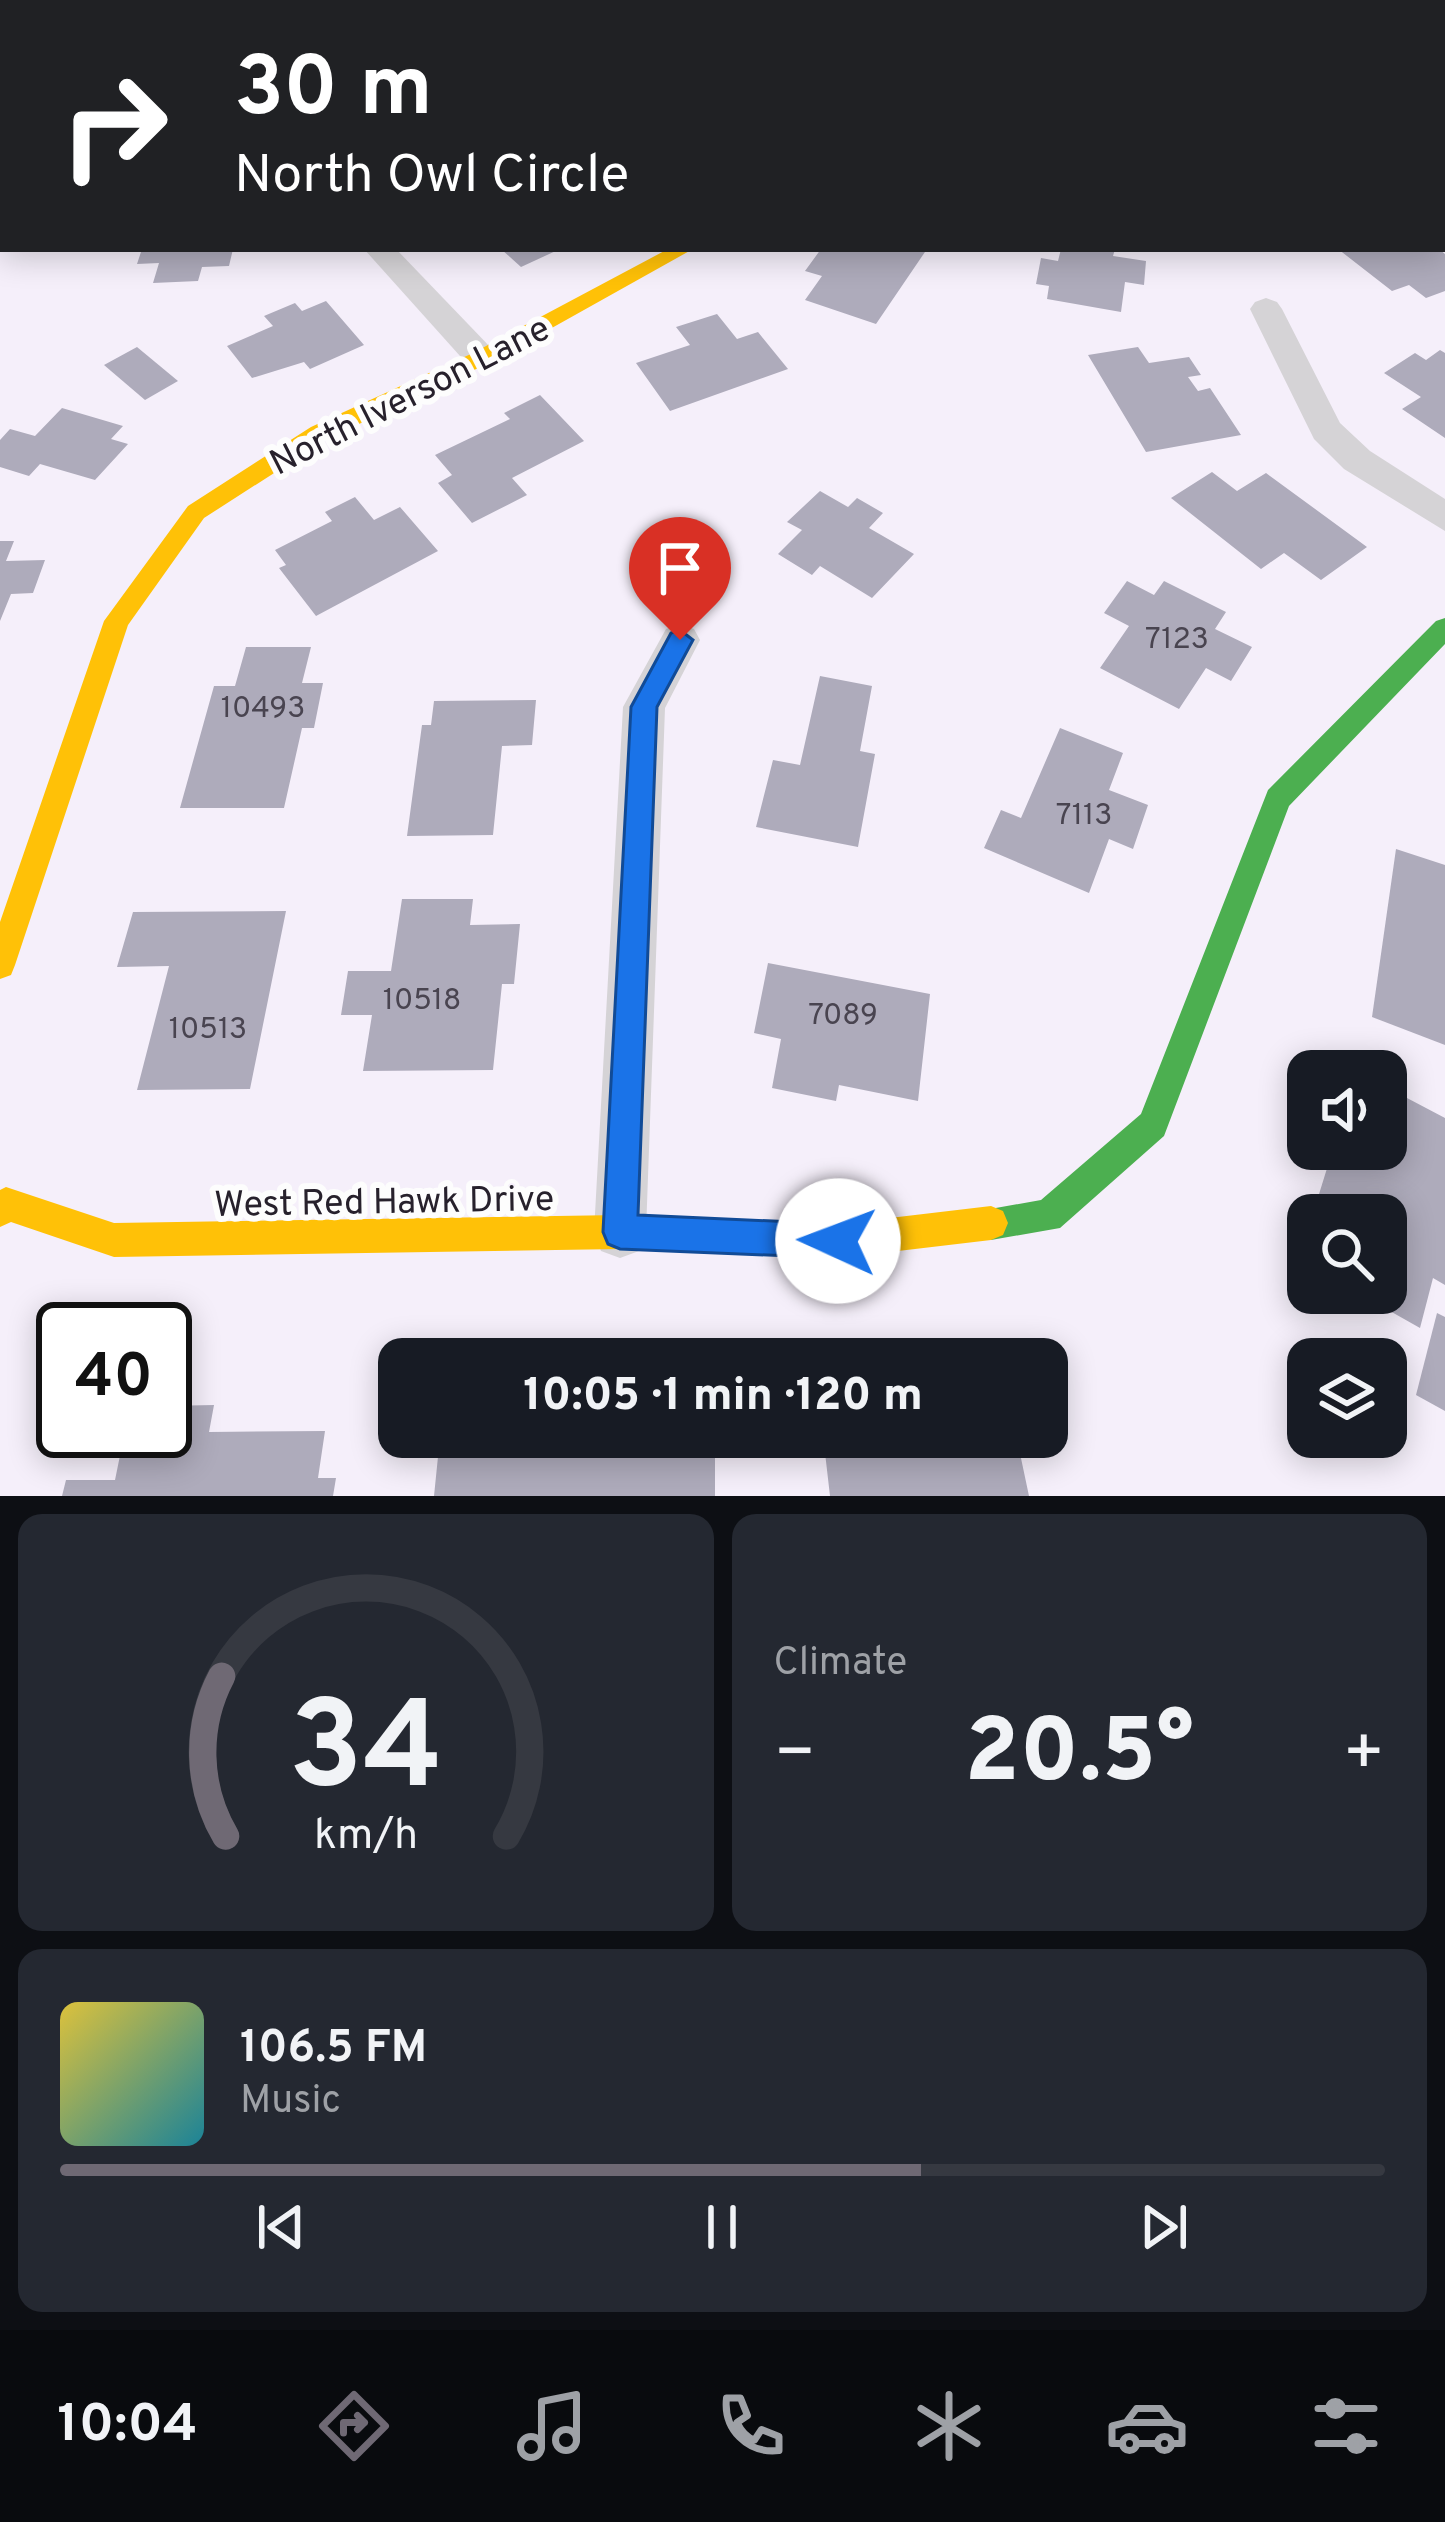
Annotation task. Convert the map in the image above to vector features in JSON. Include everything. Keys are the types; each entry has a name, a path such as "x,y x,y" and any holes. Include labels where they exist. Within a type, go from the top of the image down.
{"street":[{"path":"382,252 481,358"},
{"name":"North Iverson Lane","path":"0,965 117,621 196,512 319,433 481,358 677,252"},
{"path":"1266,309 1325,430 1358,460 1445,517"},
{"name":"West Red Hawk Drive","path":"2,1197 114,1240 620,1232 838,1241 1048,1216 1153,1125 1278,799 1445,628"},
{"path":"620,1232 644,707 680,640"}],"building":[{"path":"141,252 232,252 229,266 202,267 198,281 153,283 159,263 137,264"},
{"path":"504,252 554,252 521,267"},
{"path":"819,252 925,252 876,324 805,300 822,276 805,271"},
{"path":"1060,252 1114,252 1113,256 1146,261 1144,285 1125,282 1121,312 1047,299 1049,286 1036,284 1041,258 1058,261"},
{"path":"1342,252 1445,254 1445,291 1426,298 1409,285 1392,291"},
{"path":"326,301 364,345 310,369 304,362 252,378 227,346 273,326 264,316 295,303 302,311"},
{"path":"717,314 737,339 758,332 788,369 670,411 636,363 690,345 676,327"},
{"path":"137,347 178,381 145,400 104,365"},
{"path":"1138,347 1149,363 1189,357 1201,375 1188,377 1198,391 1210,388 1241,435 1146,452 1088,355"},
{"path":"1440,350 1445,353 1445,438 1402,409 1421,397 1384,373 1415,353 1426,360"},
{"path":"540,395 584,441 512,478 527,495 472,523 438,483 452,475 435,455 510,419 504,413"},
{"path":"62,408 123,426 111,439 128,444 95,480 40,464 29,476 0,467 0,440 10,429 35,436"},
{"path":"1212,472 1237,491 1266,473 1367,547 1321,580 1284,553 1261,569 1171,498"},
{"path":"820,491 848,507 857,498 883,513 869,528 914,554 872,598 820,566 812,575 778,554 802,530 787,522"},
{"path":"355,497 374,520 400,507 438,551 316,616 279,568 286,565 275,550 332,521 325,512"},
{"path":"0,541 14,541 6,561 45,560 33,593 11,594 0,621"},
{"path":"1127,581 1154,595 1164,581 1226,612 1215,629 1252,647 1231,681 1206,668 1179,709 1100,668 1129,626 1104,613"},
{"path":"246,647 311,647 302,683 323,683 314,728 302,728 284,808 180,808 214,686 235,686"},
{"path":"820,676 872,686 860,751 875,754 858,847 756,827 773,760 800,765"},
{"path":"536,700 532,745 502,746 493,835 407,836 422,725 431,725 434,701"},
{"path":"1060,728 1123,753 1109,790 1148,805 1133,849 1109,839 1089,893 984,848 1001,810 1021,818"},
{"path":"1396,849 1445,865 1445,1045 1372,1017"},
{"path":"402,899 473,899 470,925 520,924 514,984 502,984 493,1070 363,1071 372,1015 341,1015 348,971 391,971"},
{"path":"286,911 250,1089 137,1090 169,966 117,967 133,912"},
{"path":"768,963 930,994 918,1101 839,1085 836,1101 772,1088 781,1039 754,1033"},
{"path":"1407,1098 1445,1118 1445,1285 1433,1278 1420,1328 1395,1314 1407,1314 1407,1194 1319,1194 1326,1170 1407,1170"},
{"path":"1437,1313 1445,1317 1445,1411 1416,1395"},
{"path":"192,1405 214,1405 209,1432 325,1431 318,1478 336,1478 333,1496 62,1496 66,1480 115,1480 119,1458 192,1458"},
{"path":"438,1458 715,1458 715,1496 434,1496"},
{"path":"826,1458 1021,1458 1029,1496 830,1496"}],"traffic: fast":[{"path":"991,1223 1048,1216 1153,1125 1278,799 1445,628"}],"traffic: slow":[{"path":"0,965 117,621 196,512 319,433 481,358 677,252"},
{"path":"0,1210 6,1204 114,1240 620,1232 839,1241 991,1223"}],"route":[{"path":"680,640 644,707 620,1232 838,1241"}]}
